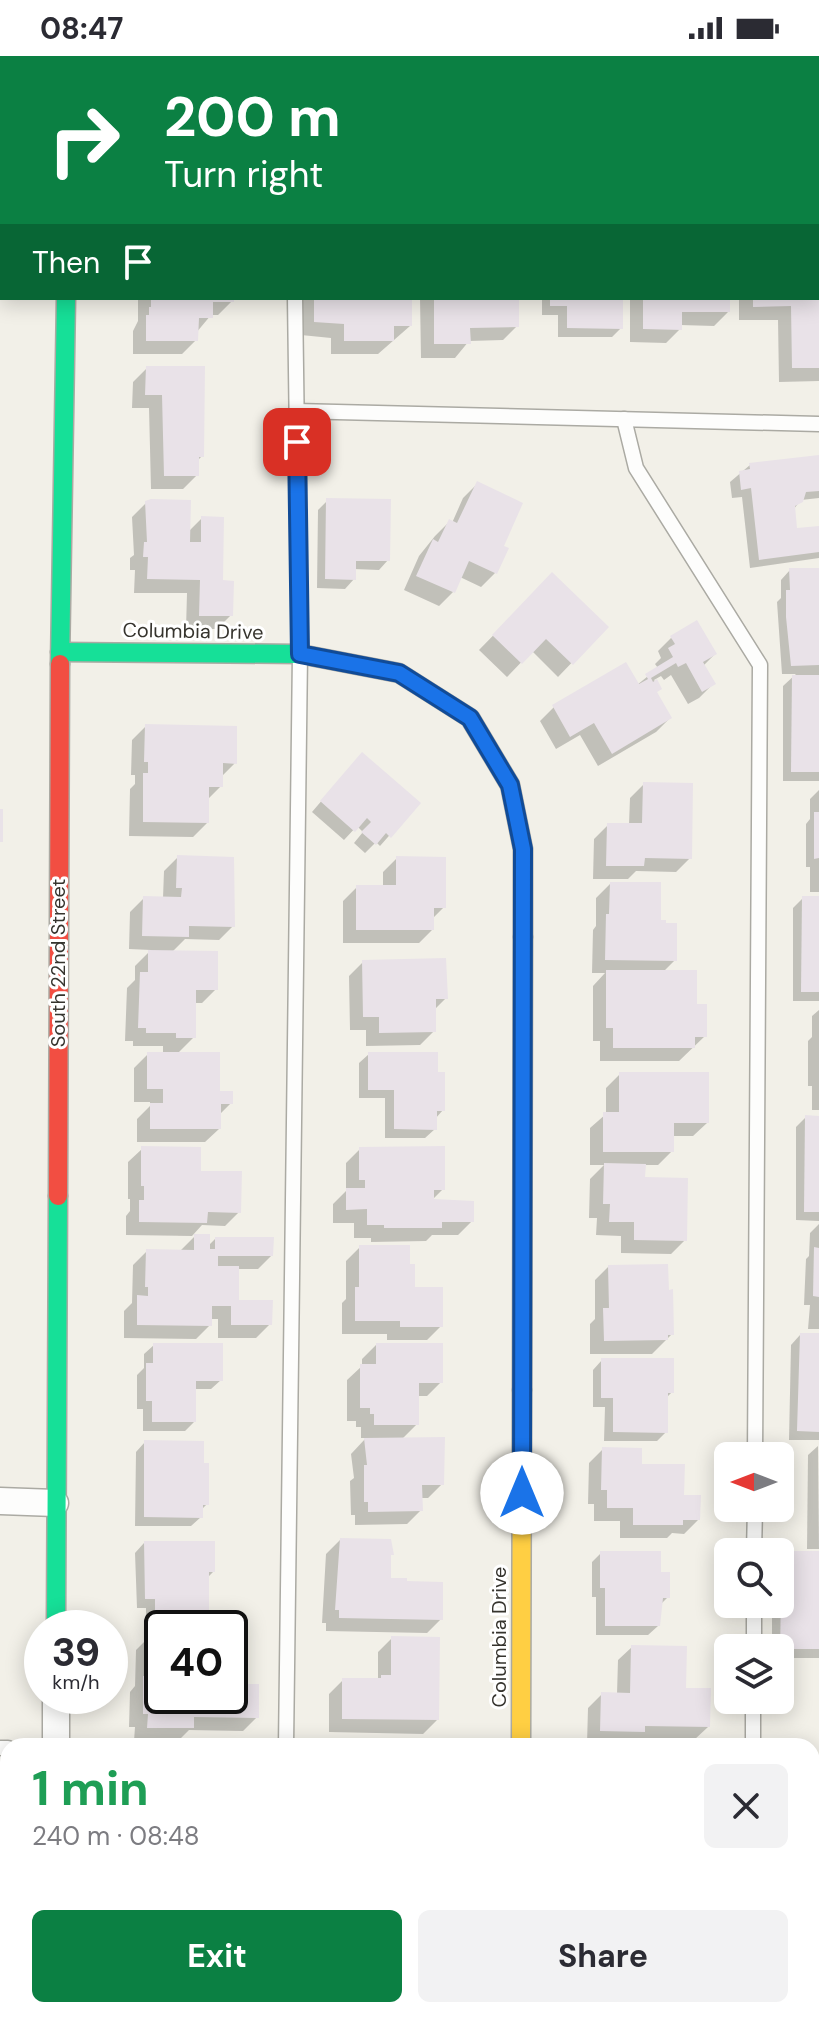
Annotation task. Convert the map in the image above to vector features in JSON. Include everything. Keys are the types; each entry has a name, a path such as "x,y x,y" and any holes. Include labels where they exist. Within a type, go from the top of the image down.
{"street":[{"name":"South 22nd Street","path":"56,1610 60,652 66,300"},
{"name":"Columbia Drive","path":"60,652 300,654 399,673 470,718 510,785 523,849 521,1738"},
{"path":"0,1501 55,1503"},
{"path":"56,1714 56,1738"}],"lane":[{"path":"286,1738 300,654 295,300"},
{"path":"296,411 819,424"},
{"path":"624,419 636,468 760,665 755,1442"},
{"path":"753,1714 753,1738"}],"building":[{"path":"151,300 234,300 213,302 213,318 199,318 198,341 146,341 146,315 149,315"},
{"path":"314,300 412,300 412,326 394,326 394,341 344,341 344,324 314,322"},
{"path":"434,300 519,300 519,327 470,328 471,344 434,344"},
{"path":"550,300 623,300 623,329 567,328 567,306 550,306"},
{"path":"643,300 730,300 730,312 682,312 682,330 643,329"},
{"path":"753,300 819,300 819,368 792,368 791,306 753,307"},
{"path":"146,366 205,366 204,457 199,457 199,476 164,476 162,395 145,395"},
{"path":"819,455 819,491 806,492 803,502 795,506 797,528 819,526 819,552 759,560 751,488 741,490 739,471 750,469 749,463"},
{"path":"477,481 523,503 504,546 509,548 497,574 469,561 455,593 416,576 433,539 438,542 449,519 457,523"},
{"path":"326,498 391,499 390,561 356,561 356,580 325,579"},
{"path":"191,500 190,542 201,542 201,516 224,517 223,580 234,581 233,616 199,616 200,580 147,579 148,557 143,557 144,542 147,542 145,501"},
{"path":"789,568 819,568 819,665 791,666 786,617"},
{"path":"552,572 609,627 573,665 546,639 522,664 492,635"},
{"path":"697,620 717,654 703,662 716,684 702,692 686,663 678,667 676,663 651,678 653,682 657,679 662,689 657,692 672,718 612,754 594,723 570,737 552,705 626,662 639,684 648,679 645,674 673,657 668,648 675,644 670,636"},
{"path":"792,675 819,675 819,772 791,772"},
{"path":"145,724 237,726 237,764 223,763 223,787 209,787 209,823 143,822 143,773 148,773 148,762 144,762"},
{"path":"362,752 421,803 391,838 386,833 376,845 361,832 371,822 367,818 355,832 320,801"},
{"path":"643,782 693,783 692,859 645,858 644,866 606,866 607,823 642,823"},
{"path":"0,809 3,809 3,842 0,842"},
{"path":"814,812 819,812 819,858 814,859"},
{"path":"177,855 234,857 235,927 189,926 189,937 142,936 143,896 181,897 182,888 176,888"},
{"path":"396,856 446,857 446,908 434,908 434,930 356,930 356,885 396,885"},
{"path":"610,882 661,882 661,920 677,923 677,961 605,960"},
{"path":"802,896 819,896 819,992 801,992"},
{"path":"148,950 218,951 218,990 196,990 196,1038 176,1038 176,1033 146,1033 146,1028 138,1028 140,972 148,972"},
{"path":"446,958 448,999 436,999 436,1032 379,1033 379,1017 363,1017 362,960"},
{"path":"606,970 697,970 697,1004 707,1004 707,1037 695,1037 695,1048 613,1048 613,1028 606,1028"},
{"path":"147,1052 220,1052 220,1091 233,1091 233,1104 221,1104 221,1129 150,1129 150,1103 163,1103 163,1089 147,1089"},
{"path":"368,1052 438,1052 438,1072 445,1072 445,1111 437,1111 437,1130 394,1129 394,1090 368,1090"},
{"path":"619,1072 709,1072 709,1123 674,1123 674,1152 603,1152 603,1112 619,1112"},
{"path":"805,1115 819,1116 819,1212 804,1212"},
{"path":"141,1146 201,1147 201,1171 242,1171 241,1213 208,1212 207,1223 139,1222 139,1200 144,1200"},
{"path":"445,1146 445,1190 434,1190 434,1199 474,1201 474,1222 442,1222 442,1228 384,1228 384,1225 367,1225 367,1209 346,1210 346,1188 365,1188 365,1180 359,1180 359,1147"},
{"path":"604,1163 646,1164 645,1177 688,1178 687,1241 634,1240 634,1222 609,1222 610,1204 603,1204"},
{"path":"194,1234 210,1234 210,1249 215,1249 215,1237 274,1237 273,1256 218,1256 218,1266 239,1266 239,1300 273,1300 272,1325 231,1325 231,1306 212,1306 212,1326 137,1325 137,1295 148,1296 148,1287 145,1287 146,1249 194,1250"},
{"path":"359,1245 410,1245 410,1264 415,1264 415,1287 443,1287 443,1327 400,1327 400,1321 355,1321"},
{"path":"814,1247 819,1248 819,1297 813,1296"},
{"path":"668,1264 669,1290 673,1289 674,1335 668,1335 668,1340 604,1341 603,1308 609,1308 608,1265"},
{"path":"800,1333 819,1333 819,1432 797,1431"},
{"path":"153,1343 223,1343 223,1381 196,1381 196,1422 152,1422 152,1401 146,1401 146,1363 153,1363"},
{"path":"376,1343 443,1343 443,1383 419,1383 419,1425 374,1425 374,1414 370,1414 370,1408 360,1408 360,1364 376,1364"},
{"path":"601,1358 674,1358 674,1393 668,1393 668,1433 613,1432 613,1398 601,1398"},
{"path":"445,1437 444,1485 422,1485 423,1511 368,1512 368,1502 364,1502 364,1465 367,1465 364,1438"},
{"path":"144,1440 204,1441 204,1463 209,1463 209,1505 203,1505 203,1518 144,1517"},
{"path":"602,1447 642,1448 642,1464 685,1464 684,1495 701,1495 700,1520 683,1520 683,1525 633,1525 633,1508 607,1508 607,1490 601,1490"},
{"path":"340,1538 391,1539 394,1555 391,1555 391,1578 443,1582 443,1620 339,1618 339,1610 335,1610"},
{"path":"144,1541 215,1541 215,1572 209,1572 209,1610 155,1610 155,1599 145,1599"},
{"path":"600,1551 661,1551 661,1572 670,1572 670,1598 663,1598 660,1626 605,1626 605,1588 600,1588"},
{"path":"794,1551 819,1551 819,1649 794,1649 794,1634 780,1634 781,1618 794,1618"},
{"path":"391,1636 440,1637 439,1720 342,1719 342,1678 391,1675"},
{"path":"631,1645 687,1646 686,1688 711,1688 710,1727 645,1726 645,1732 600,1731 601,1692 630,1693"},
{"path":"248,1684 259,1684 259,1718 194,1717 194,1728 147,1728 148,1714 248,1714"}],"traffic: fast":[{"path":"60,664 66,300"},
{"path":"60,652 300,654 399,673 470,718 510,785 523,849 523,937"},
{"path":"56,1610 58,1196"}],"traffic: slow":[{"path":"521,1738 522,1390"}],"traffic: jam":[{"path":"58,1196 60,664"},
{"path":"522,1390 523,937"}],"route":[{"path":"297,442 300,654 399,673 470,718 510,785 523,849 522,1493"}]}
